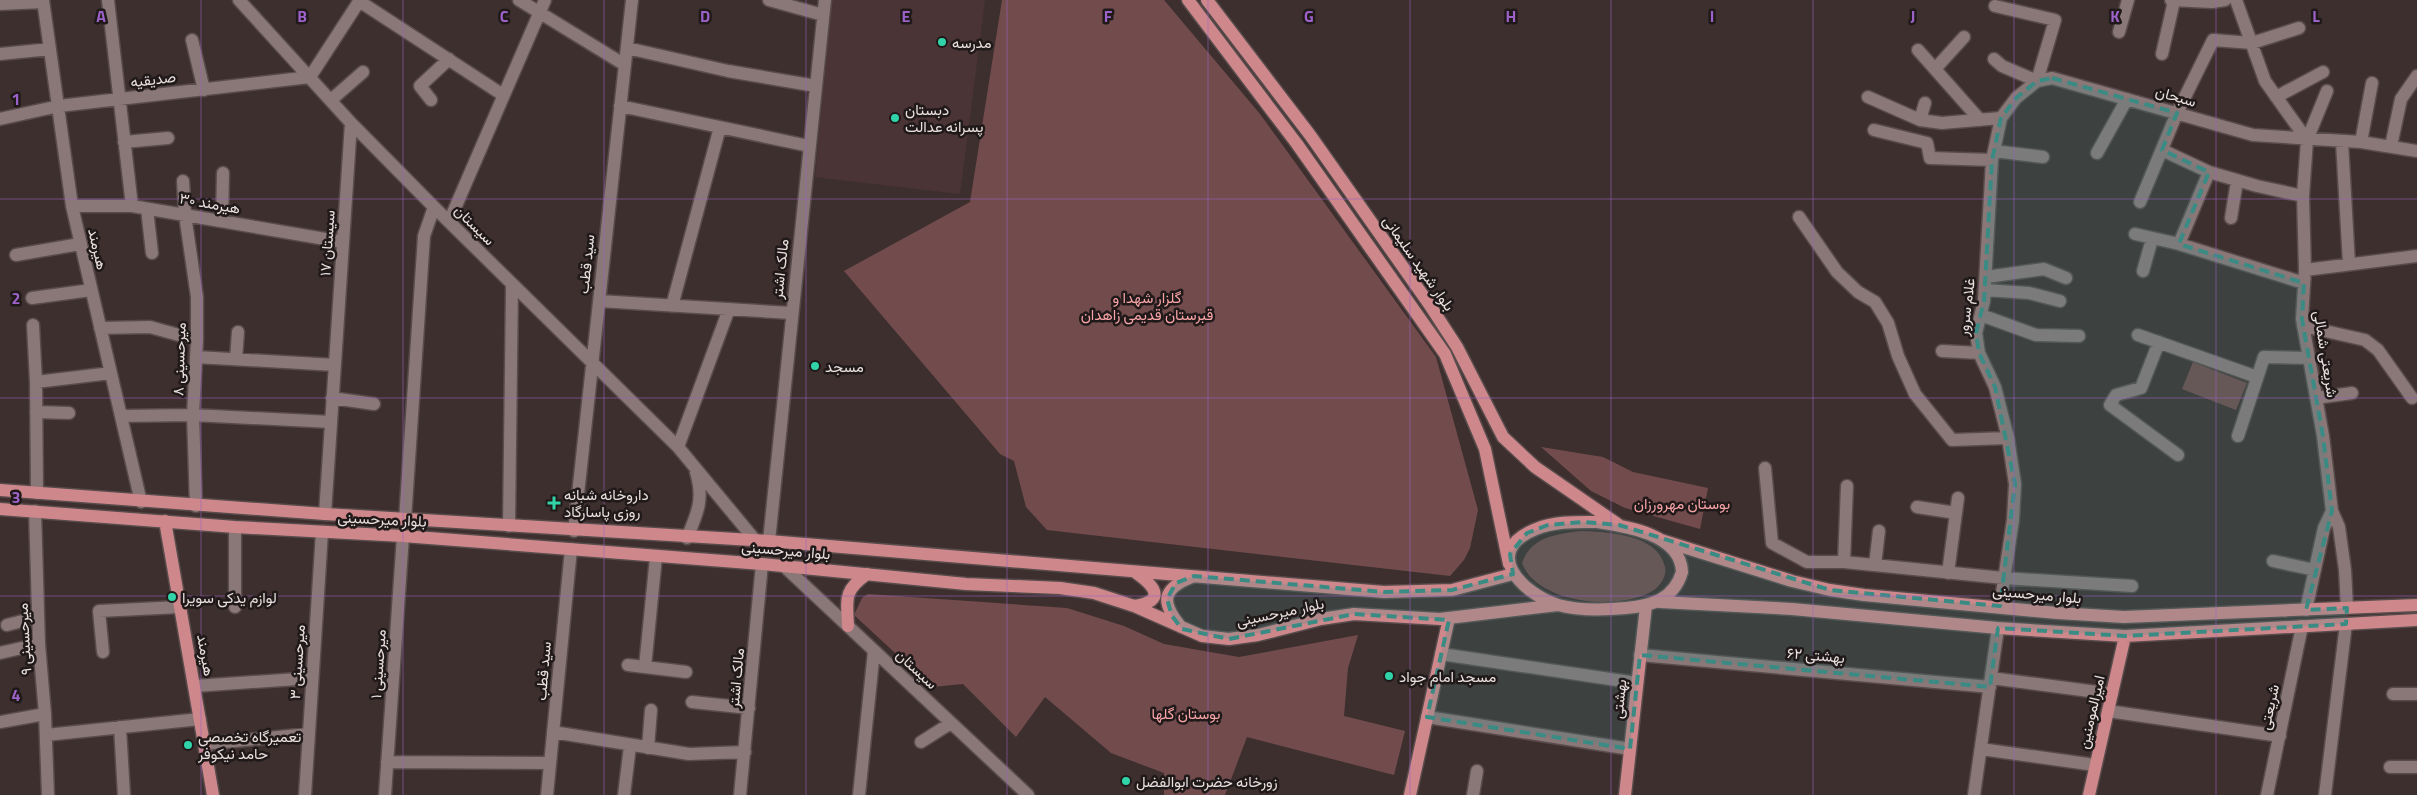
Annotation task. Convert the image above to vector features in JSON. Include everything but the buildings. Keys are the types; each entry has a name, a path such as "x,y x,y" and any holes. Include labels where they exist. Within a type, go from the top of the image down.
{"main road":[{"path":"1188,0 1297,144 1445,354 1486,448 1511,569 1530,590 1558,605 1602,610 1646,606 1660,602 1792,609 1998,628 2125,636 2417,620"},
{"name":"بلوار شهید سلیمانی","path":"1207,0 1310,136 1429,304 1457,347 1503,437 1535,467 1619,525"},
{"name":"بلوار میرحسینی","path":"0,490 141,502 405,520 687,538 769,541 1384,592 1452,590 1511,569"},
{"path":"59,513 60,495"},
{"name":"بلوار میرحسینی","path":"0,508 234,527 403,536 762,564 966,584 1060,588 1094,593 1134,606 1182,629 1202,636 1229,639 1258,635 1321,619 1354,614 1440,619 1558,605"},
{"name":"هیرمند","path":"165,521 213,795"},
{"path":"455,540 457,522"},
{"path":"1511,569 1510,554 1518,540 1537,528 1583,522 1619,525"},
{"name":"بلوار میرحسینی","path":"1619,525 1792,581 1830,590 1864,595 2124,617 2417,605"},
{"path":"1660,602 1674,589 1682,572 1678,555 1661,540"},
{"path":"1134,606 1147,604 1153,600 1154,595 1150,583 1135,572"},
{"path":"848,626 848,593 853,583 866,574"},
{"path":"1182,629 1167,607 1167,599 1170,590 1176,583 1194,576"},
{"name":"بهشتی","path":"1625,795 1646,606"},
{"path":"2381,607 2392,610 2417,610"},
{"path":"2346,624 2347,608"},
{"path":"2382,622 2392,618 2417,616"},
{"path":"1410,795 1449,618"},
{"name":"امیرالمومنین","path":"2089,795 2125,636"}],"street":[{"path":"108,0 132,206"},
{"name":"سیستان","path":"239,0 352,123 434,207 512,286 594,362 678,447 755,540"},
{"path":"519,0 625,65"},
{"path":"449,222 545,0"},
{"name":"سید قطب","path":"574,531 594,362 598,301 632,0"},
{"path":"770,0 823,15"},
{"name":"مالک اشتر","path":"769,541 791,313 825,0"},
{"path":"2119,32 2128,0"},
{"path":"2162,54 2172,0 2212,2 2225,0"},
{"path":"2236,0 2264,80 2307,140"},
{"path":"0,4 43,1"},
{"name":"هیرمند","path":"43,1 72,206 141,502"},
{"path":"310,76 360,1 503,95"},
{"path":"1994,59 2002,66 2037,81 2055,20 1995,6"},
{"path":"2140,202 2177,113 2213,40 2252,43 2299,28"},
{"path":"1935,69 1964,37"},
{"path":"192,40 204,90"},
{"path":"0,54 50,48"},
{"path":"627,48 728,72 816,86"},
{"path":"1918,50 1980,120"},
{"path":"431,100 420,86 449,60"},
{"path":"331,100 363,72"},
{"path":"2276,97 2323,72"},
{"name":"صدیقیه","path":"0,119 59,106 310,76"},
{"path":"2391,146 2401,99 2417,76"},
{"name":"سبحان","path":"2037,81 2052,78 2253,135 2361,142 2417,151"},
{"name":"غلام سرور","path":"2000,606 2003,578 2014,520 2016,484 2008,438 1995,387 1978,353 1976,333 1985,290 1993,156 2001,118 2016,98 2037,81"},
{"path":"2361,142 2372,83"},
{"name":"شریعتی شمالی","path":"2327,92 2307,140 2303,196 2303,326 2316,398 2332,511 2339,527 2347,608"},
{"path":"1868,96 1920,120 1942,122 2001,118"},
{"path":"2097,154 2127,99"},
{"path":"1920,120 1925,103"},
{"path":"620,106 809,146"},
{"name":"سیستان ۱۷","path":"325,514 352,123"},
{"path":"672,306 720,127"},
{"path":"1874,130 1927,143 1930,158 2043,157"},
{"path":"124,142 168,138"},
{"path":"2342,142 2348,264"},
{"path":"2162,150 2209,172 2303,196"},
{"path":"2179,244 2209,172"},
{"path":"222,222 223,173"},
{"path":"2231,218 2238,180"},
{"name":"میرحسینی ۸","path":"183,181 185,215 197,297 197,340 192,415 196,506"},
{"name":"هیرمند ۳۰","path":"72,206 132,206 343,242"},
{"path":"405,520 424,236 434,207"},
{"path":"147,209 152,253"},
{"path":"1799,217 1837,272 1858,292 1875,302 1888,323 1898,356 1916,394 1952,440 2008,438"},
{"path":"2135,234 2304,276 2348,264 2417,256"},
{"path":"2143,271 2152,239"},
{"path":"16,255 80,244"},
{"path":"1986,276 2044,269 2066,278"},
{"path":"509,526 512,286"},
{"path":"32,298 91,290"},
{"path":"1985,290 2029,293 2060,301"},
{"path":"598,301 791,313"},
{"path":"678,447 729,309"},
{"path":"1981,314 2036,335 2079,336"},
{"path":"33,325 36,382 36,493"},
{"path":"2303,326 2365,340 2378,350 2412,398"},
{"path":"100,328 150,328 197,340"},
{"path":"236,359 238,332"},
{"path":"2138,335 2257,377"},
{"path":"2159,342 2141,388 2116,396 2110,405 2178,455"},
{"path":"1942,351 1978,353"},
{"path":"196,357 335,365"},
{"path":"2238,436 2264,357 2309,358"},
{"path":"36,382 111,373"},
{"path":"2316,398 2352,392"},
{"path":"332,398 374,404"},
{"path":"36,412 68,413"},
{"path":"121,416 192,415 331,422"},
{"name":"سیستان","path":"687,538 701,500 701,487 695,467"},
{"path":"1765,468 1772,543 1807,562 1844,562 2003,578 2132,586"},
{"path":"1844,562 1848,486"},
{"path":"1948,572 1958,498"},
{"path":"1916,507 1956,513"},
{"path":"2306,610 2324,528 2332,511"},
{"name":"میرحسینی ۹","path":"35,512 39,644 45,714 48,795"},
{"path":"234,527 235,607"},
{"path":"1875,565 1879,531"},
{"name":"میرحسینی ۳","path":"305,795 322,532"},
{"name":"میرحسینی ۱","path":"385,795 403,536"},
{"name":"سید قطب","path":"547,795 571,549"},
{"path":"645,667 656,557"},
{"path":"2273,560 2315,570"},
{"name":"مالک اشتر","path":"740,795 762,564"},
{"name":"سیستان","path":"784,566 1028,795"},
{"path":"103,652 99,611 180,607"},
{"path":"7,624 38,617"},
{"path":"2325,795 2346,624"},
{"name":"شریعتی","path":"2267,795 2302,626"},
{"path":"1974,795 1998,628"},
{"path":"0,653 39,644"},
{"path":"859,795 874,651"},
{"path":"1441,654 1637,683"},
{"name":"بهشتی ۶۲","path":"1640,655 1990,682 2112,694"},
{"path":"628,665 686,672"},
{"path":"194,686 312,678"},
{"path":"2393,694 2417,694"},
{"path":"692,702 749,708"},
{"path":"648,748 651,710"},
{"path":"2108,711 2280,736"},
{"path":"0,722 45,714"},
{"path":"1427,717 1630,749"},
{"path":"46,735 200,719"},
{"path":"921,742 951,723"},
{"path":"120,727 124,795"},
{"path":"553,732 630,746 689,754 745,752"},
{"path":"204,744 309,734"},
{"path":"624,795 630,746"},
{"path":"1981,748 2095,765"},
{"path":"387,762 550,763"},
{"path":"2390,767 2417,767"},
{"path":"1473,795 1477,771"}],"highlighted area":[{"path":"2052,78 2177,113 2162,150 2209,172 2179,244 2304,283 2302,319 2323,436 2332,511 2306,610 2347,608 2346,624 2125,636 1998,628 1990,687 1640,655 1630,749 1427,717 1449,620 1354,614 1229,639 1182,629 1172,616 1167,599 1176,583 1194,576 1384,592 1452,590 1513,574 1510,554 1527,533 1548,525 1583,522 1619,525 1830,590 2000,606 2015,484 1995,387 1979,353 1976,333 1984,301 1992,160 2001,118 2016,98 2037,81"}],"shaded area":[{"name":"دبستان پسرانه عدالت","path":"832,0 985,0 960,194 815,177"}],"green space":[{"name":"گلزار شهدا و قبرستان قدیمی زاهدان","path":"1002,0 1164,0 1260,114 1436,357 1478,510 1470,548 1464,560 1450,576 1047,530 1026,507 1014,461 1000,454 844,271 970,202"},
{"path":"2193,362 2247,383 2236,410 2182,389"},
{"name":"بوستان مهرورزان","path":"1541,447 1603,457 1633,472 1708,488 1700,529 1625,508 1591,491"},
{"path":"1581,531 1618,534 1642,541 1653,548 1660,556 1665,567 1661,583 1654,590 1639,597 1621,601 1601,602 1581,600 1544,588 1531,577 1522,563 1526,554 1531,547 1545,538"},
{"name":"بوستان گلها","path":"868,594 1067,608 1124,626 1164,644 1239,657 1358,635 1348,668 1344,716 1405,731 1394,775 1247,737 1225,795 1164,795 1164,773 1111,753 1045,697 1016,737 963,684 932,687 854,615 862,598"}],"place":[{"name":"مدرسه","path":"942,42"},
{"name":"دبستان پسرانه عدالت","path":"895,118"},
{"name":"مسجد","path":"815,366"},
{"name":"داروخانه شبانه روزی پاسارگاد","path":"554,503"},
{"name":"لوازم یدکی سویرا","path":"172,597"},
{"name":"مسجد امام جواد","path":"1389,676"},
{"name":"تعمیرگاه تخصصی حامد نیکوفر","path":"188,745"},
{"name":"زورخانه حضرت ابوالفضل","path":"1126,781"}]}
